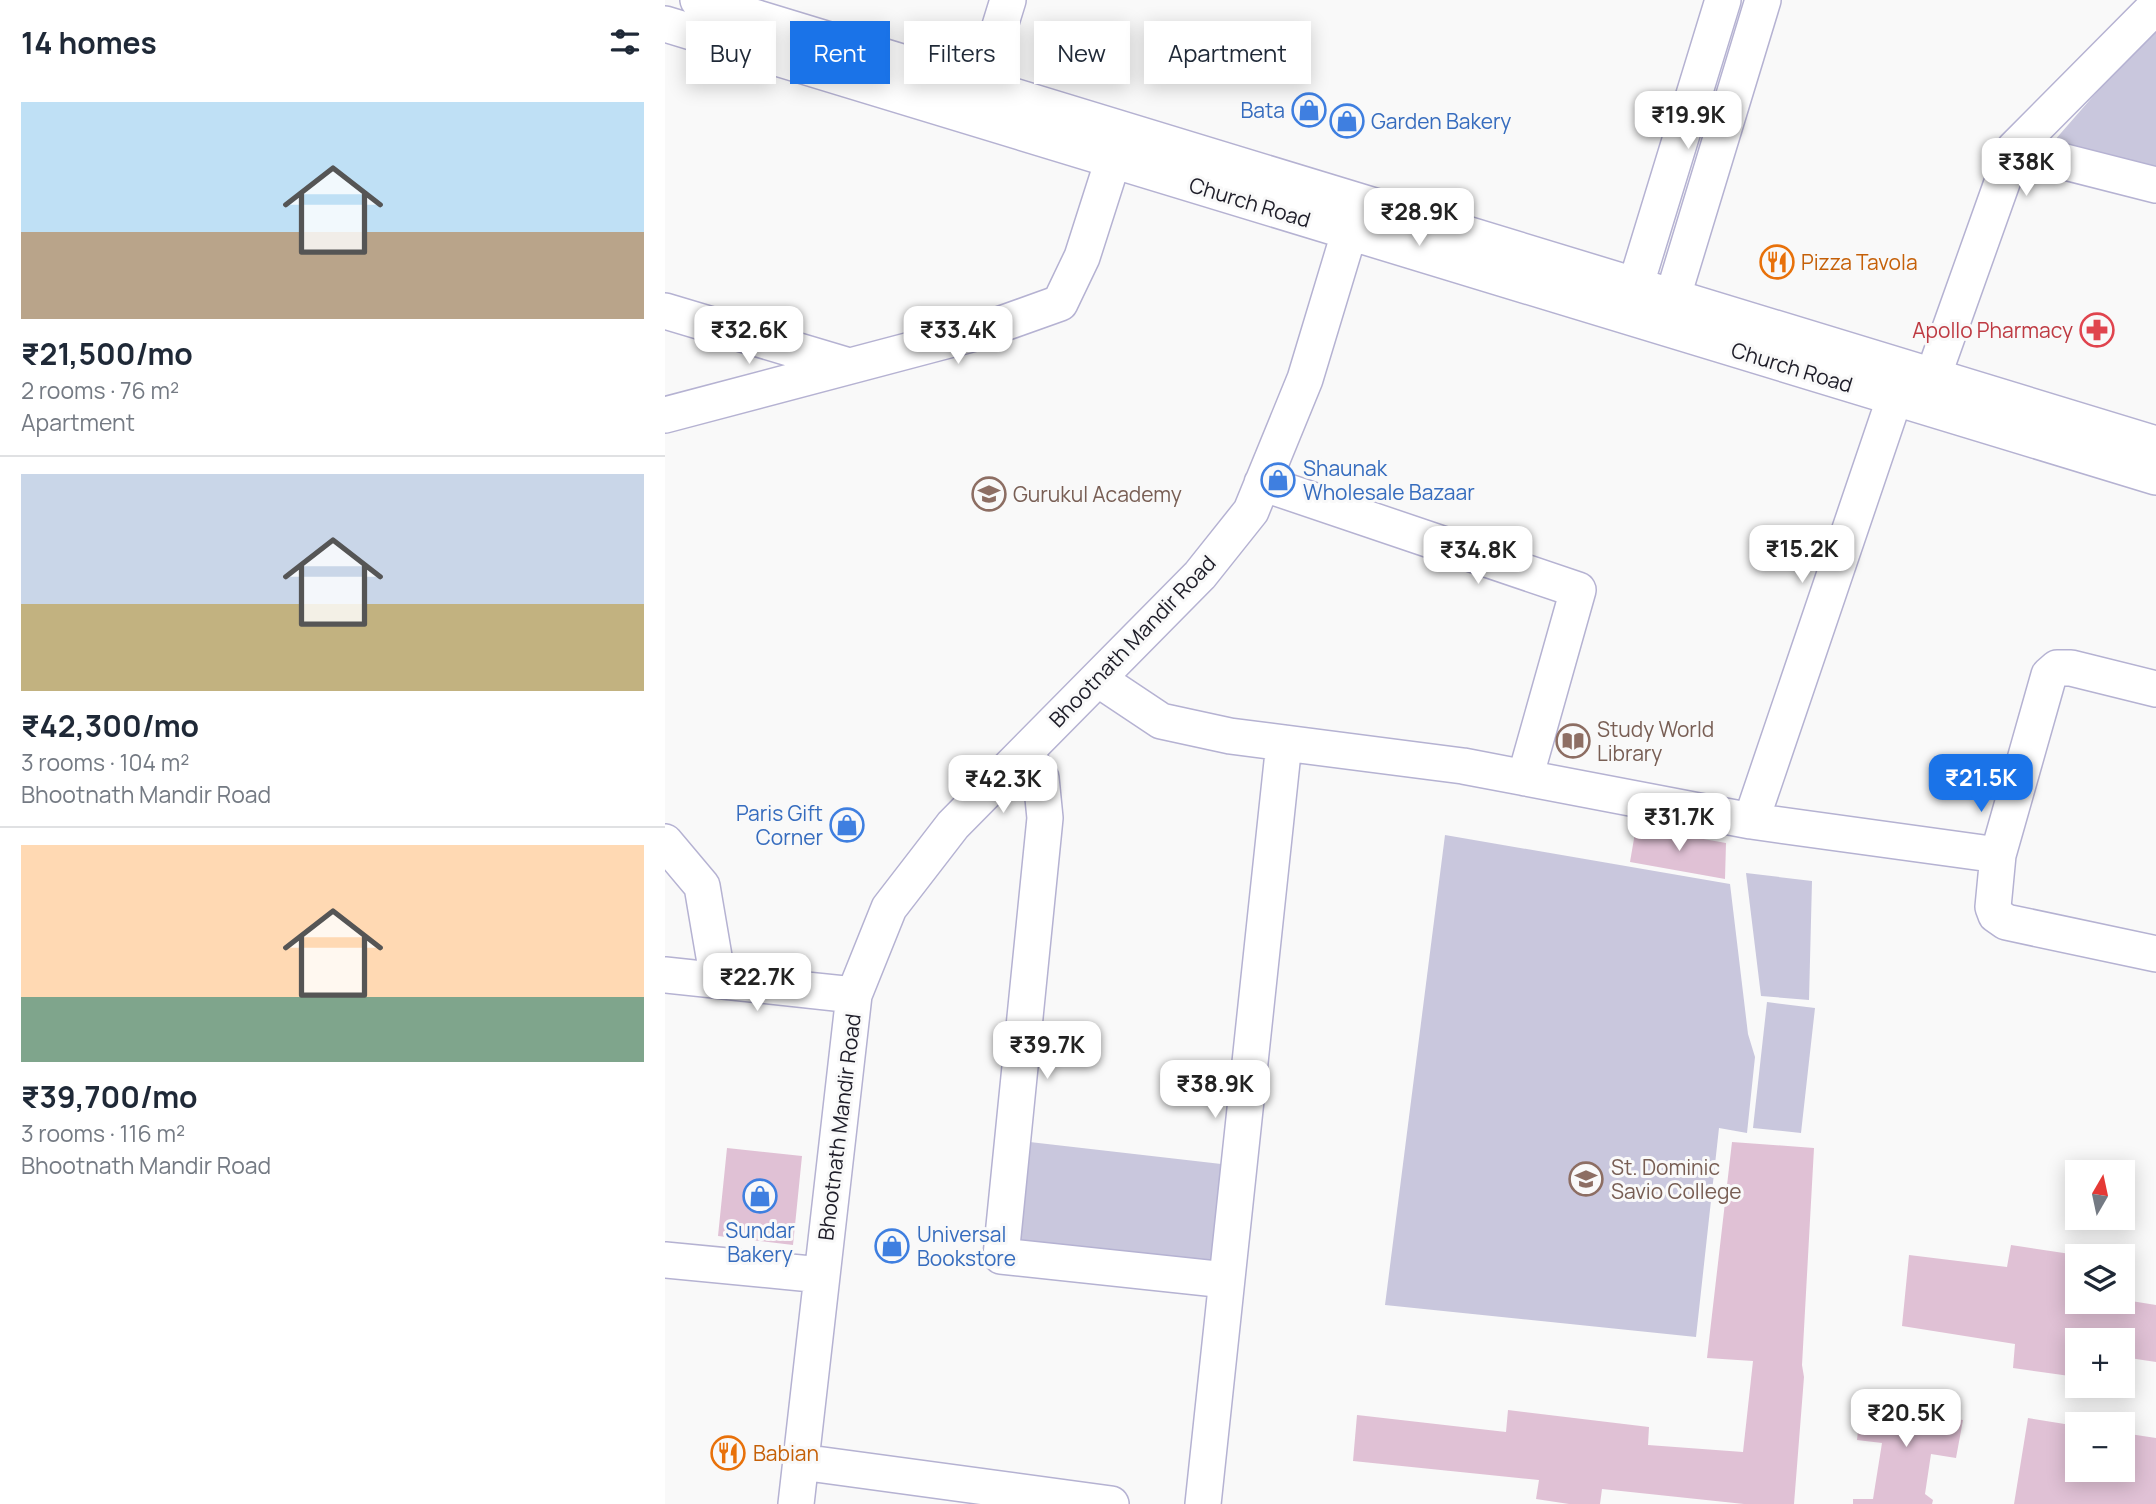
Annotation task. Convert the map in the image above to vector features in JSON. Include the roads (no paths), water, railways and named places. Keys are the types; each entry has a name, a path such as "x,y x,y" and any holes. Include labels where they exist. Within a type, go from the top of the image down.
{"street":[{"name":"Church Road","path":"698,0 977,102 1113,160 1636,284 2156,477"},
{"path":"977,102 1008,0"},
{"path":"1723,0 1636,284 1646,322 1673,296 1763,0"},
{"path":"1751,821 1914,386 2014,149 2156,6"},
{"name":"Church Road","path":"665,24 977,102 1355,216 1646,322 2156,444"},
{"path":"2014,149 2156,185"},
{"path":"665,415 979,332 1061,303 1081,257 1113,160"},
{"name":"Bhootnath Mandir Road","path":"796,1504 854,995 890,908 953,825 1200,575 1251,511 1305,379 1355,216"},
{"path":"665,312 849,366"},
{"path":"1262,483 1578,590 1525,778"},
{"path":"2156,689 2071,668 2057,668 2049,675 1998,855 1993,907 1996,915 2006,922 2156,954"},
{"path":"1098,678 1161,721 1230,736 1463,766 1751,821 1998,855"},
{"path":"1203,1504 1284,743"},
{"path":"1025,753 1041,778 1045,818 1001,1256 1226,1280"},
{"path":"665,842 702,886 718,980"},
{"path":"665,975 854,995"},
{"path":"665,1260 822,1275"},
{"path":"801,1462 1020,1498 1111,1504"}],"place":[{"name":"Bata","path":"1309,110"},
{"name":"Garden Bakery","path":"1347,121"},
{"name":"Pizza Tavola","path":"1777,262"},
{"name":"Apollo Pharmacy","path":"2097,330"},
{"name":"Shaunak Wholesale Bazaar","path":"1278,480"},
{"name":"Gurukul Academy","path":"989,494"},
{"name":"Study World Library","path":"1573,741"},
{"name":"Paris Gift Corner","path":"847,825"},
{"name":"St. Dominic Savio College","path":"1586,1179"},
{"name":"Sundar Bakery","path":"760,1196"},
{"name":"Universal Bookstore","path":"892,1246"},
{"name":"Babian","path":"728,1453"}]}
